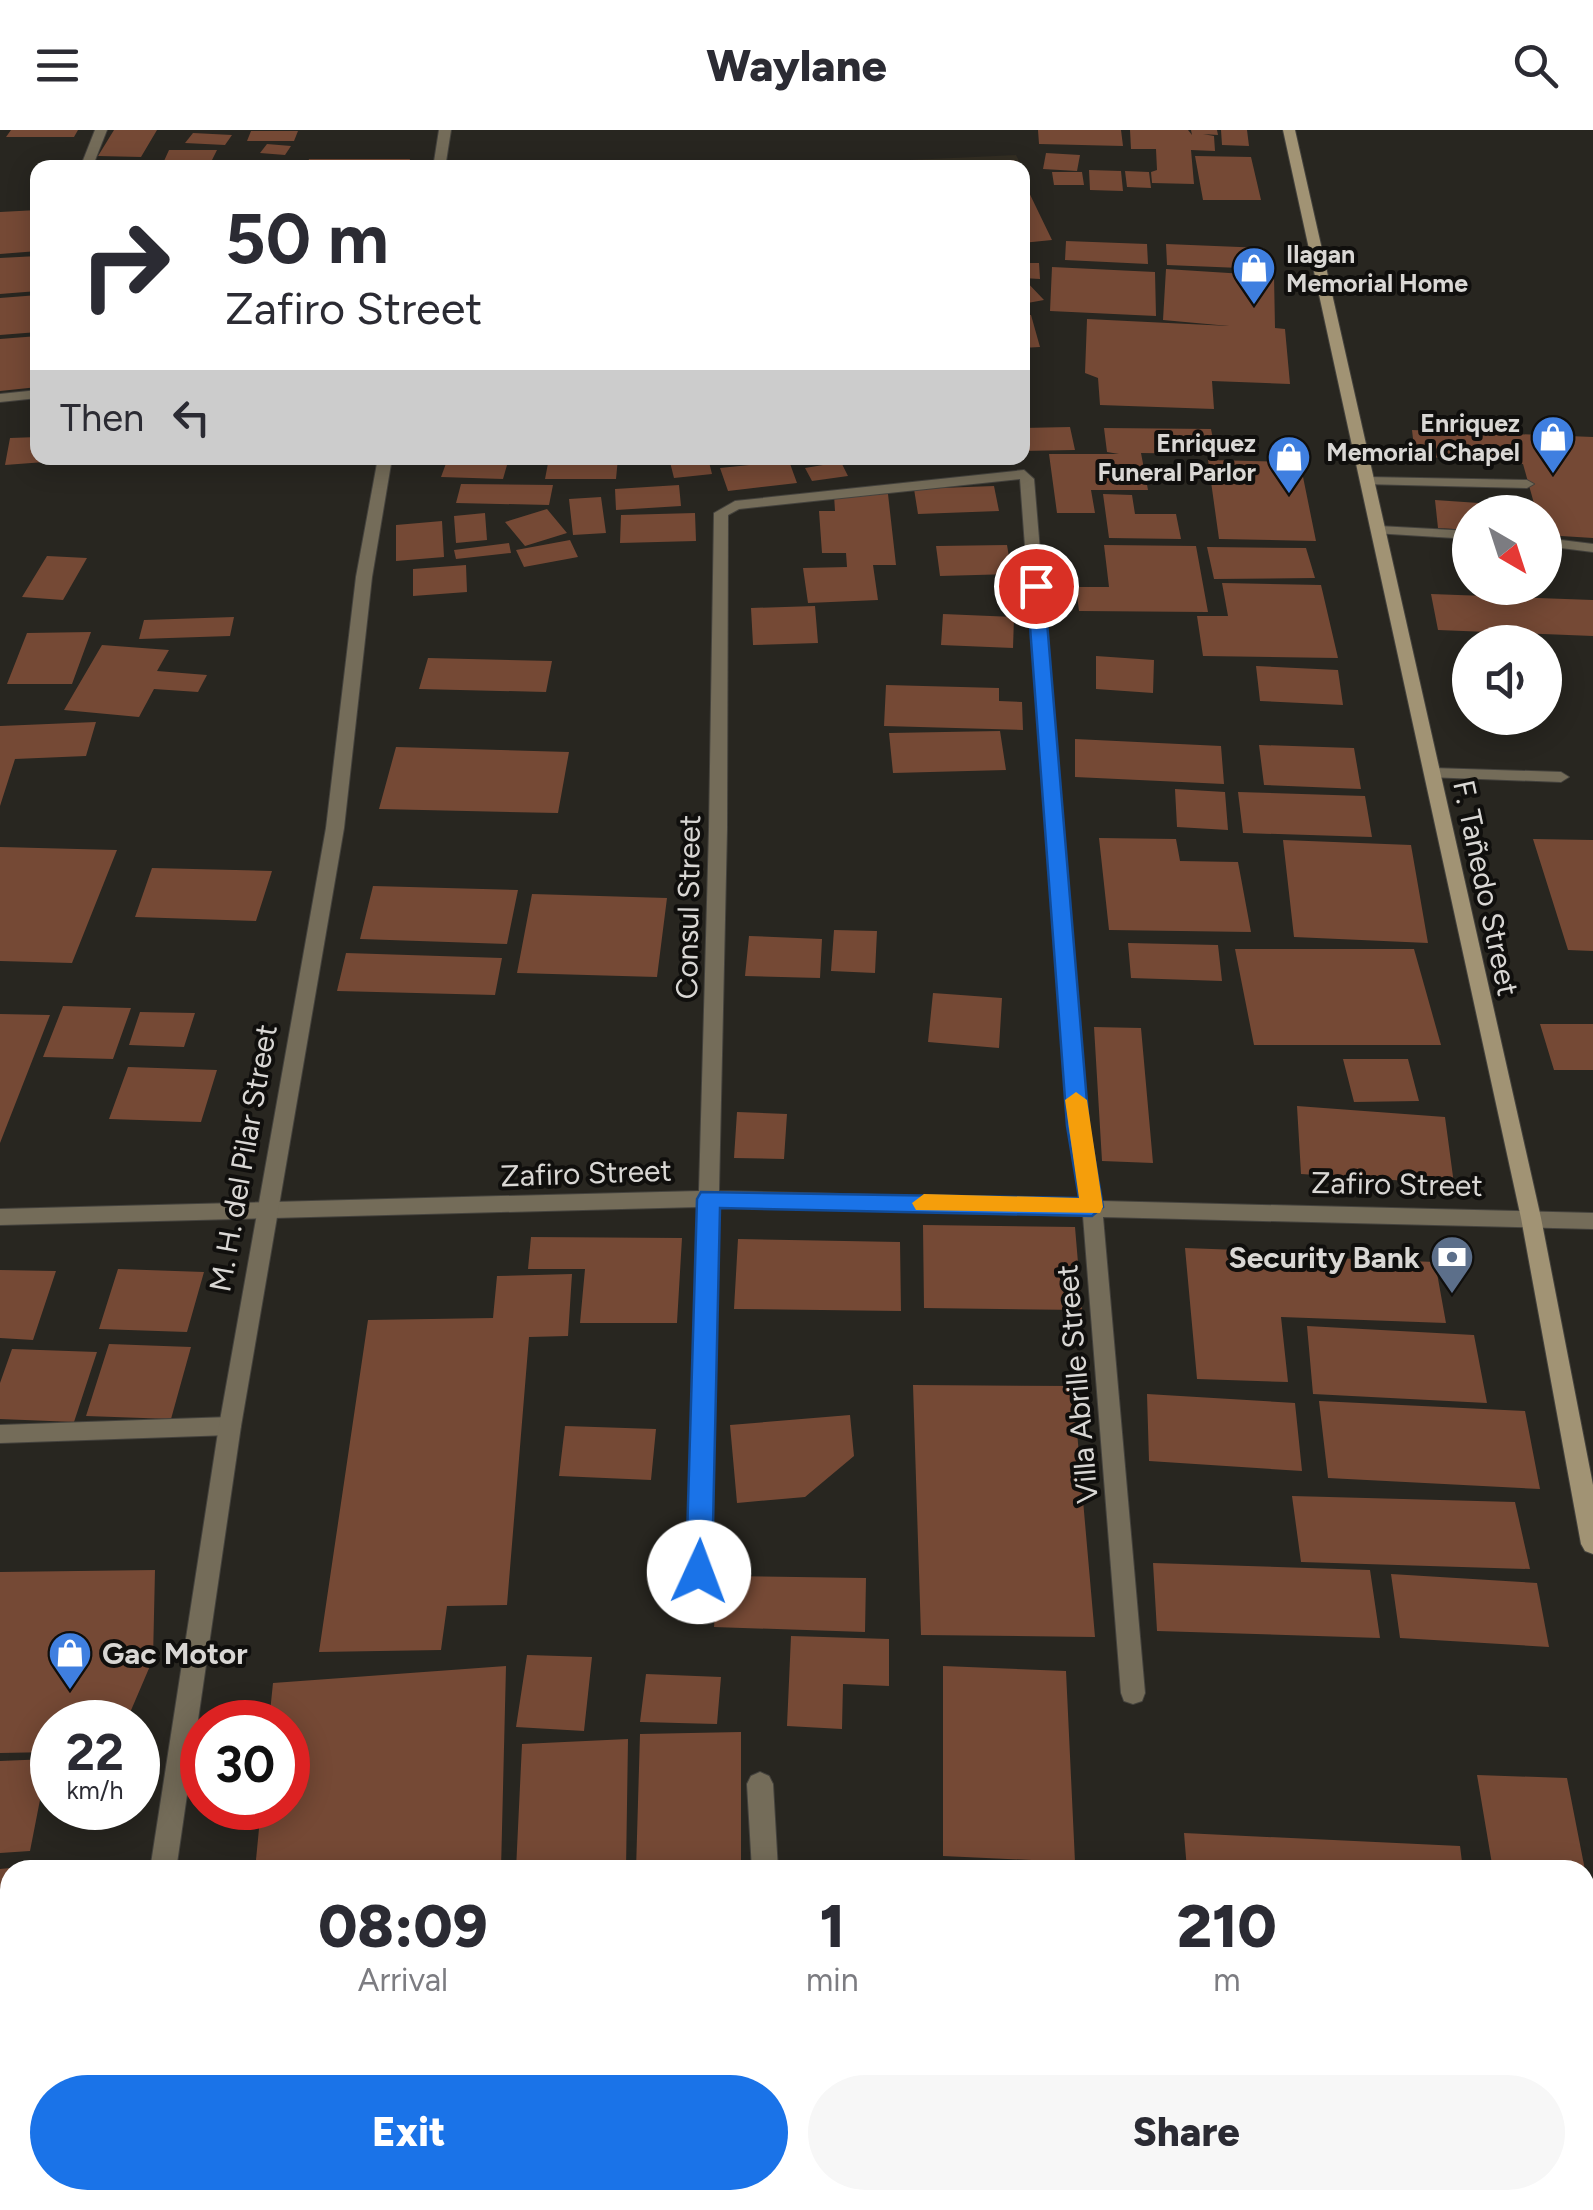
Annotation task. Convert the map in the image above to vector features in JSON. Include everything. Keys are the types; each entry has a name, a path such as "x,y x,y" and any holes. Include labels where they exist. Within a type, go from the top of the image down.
{"main road":[{"name":"F. Tañedo Street","path":"1289,130 1531,1218 1593,1544"}],"street":[{"path":"89,160 101,130"},
{"path":"440,160 445,130"},
{"path":"0,398 30,395"},
{"name":"M. H. del Pilar Street","path":"164,1860 230,1426 335,828 364,576 385,465"},
{"name":"Consul Street","path":"698,1610 721,513 735,505 1024,474"},
{"name":"Villa Abrille Street","path":"1024,474 1078,1126 1092,1207 1134,1693"},
{"path":"1368,481 1527,484"},
{"path":"1378,530 1452,533"},
{"path":"1562,544 1593,548"},
{"path":"1433,774 1561,776"},
{"name":"Zafiro Street","path":"0,1218 709,1199 1593,1221"},
{"path":"0,1434 230,1426"},
{"path":"760,1784 765,1860"}],"shaded area":[{"path":"1016,155 1018,160 910,160"}],"building":[{"path":"11,130 78,130 74,137 6,137"},
{"path":"114,130 157,130 141,157 98,156"},
{"path":"1038,130 1121,130 1123,146 1039,144"},
{"path":"1130,130 1188,130 1192,135 1191,130 1217,130 1218,135 1203,134 1214,136 1215,151 1191,150 1194,184 1152,183 1151,172 1157,170 1156,149 1131,149"},
{"path":"1221,130 1247,130 1249,146 1222,145"},
{"path":"251,131 298,131 294,141 247,141"},
{"path":"193,133 232,135 225,145 185,143"},
{"path":"267,144 291,146 285,155 260,153"},
{"path":"169,150 217,150 212,160 164,160"},
{"path":"1046,153 1080,155 1077,171 1043,169"},
{"path":"1195,156 1251,157 1261,200 1203,200"},
{"path":"309,159 410,159 410,160"},
{"path":"1089,170 1121,171 1123,191 1090,190"},
{"path":"1125,171 1149,172 1151,188 1127,187"},
{"path":"1052,172 1082,172 1084,185 1054,185"},
{"path":"1030,195 1052,240 1030,242"},
{"path":"30,210 30,252 0,254 0,212"},
{"path":"1066,241 1147,244 1148,264 1065,260"},
{"path":"1166,244 1264,248 1265,269 1167,265"},
{"path":"30,256 30,292 0,294 0,258"},
{"path":"1030,263 1039,263 1040,279 1030,278"},
{"path":"1052,267 1155,272 1156,316 1050,311"},
{"path":"1166,269 1274,276 1275,328 1285,329 1290,384 1212,381 1214,409 1100,405 1098,378 1085,373 1087,319 1229,326 1163,320"},
{"path":"1030,285 1044,300 1030,303"},
{"path":"30,296 30,333 0,335 0,298"},
{"path":"1030,315 1031,315 1040,347 1030,348"},
{"path":"30,337 30,388 0,391 0,339"},
{"path":"1070,427 1075,450 1030,451 1030,428"},
{"path":"1104,428 1211,429 1216,454 1141,453 1148,490 1091,490 1095,513 1057,513 1049,454 1119,454 1107,452"},
{"path":"1412,430 1593,437 1593,538 1562,536 1562,495 1532,495 1523,464 1415,456"},
{"path":"30,437 30,463 5,465 10,438"},
{"path":"1208,460 1300,462 1316,541 1219,539"},
{"path":"445,465 507,465 503,479 441,477"},
{"path":"548,465 617,465 616,479 545,479"},
{"path":"671,465 710,465 712,474 674,478"},
{"path":"790,465 797,483 728,491 720,468"},
{"path":"842,465 848,476 812,481 805,468"},
{"path":"461,484 553,485 549,505 456,503"},
{"path":"679,485 681,506 616,510 615,489"},
{"path":"994,486 999,511 918,514 914,489"},
{"path":"888,494 896,565 873,565 878,600 808,603 803,568 847,567 846,553 822,553 819,511 835,511 834,495"},
{"path":"1103,494 1132,495 1135,514 1176,514 1181,539 1109,538"},
{"path":"601,497 606,533 573,535 569,499"},
{"path":"1435,500 1452,501 1452,529 1438,528"},
{"path":"547,509 567,533 525,546 505,522"},
{"path":"485,513 487,540 456,543 454,516"},
{"path":"695,513 696,541 620,543 621,515"},
{"path":"442,521 444,557 396,561 396,525"},
{"path":"570,540 578,557 524,567 516,550"},
{"path":"509,543 511,553 456,559 454,550"},
{"path":"1007,545 1012,574 940,576 936,546"},
{"path":"1104,545 1196,546 1208,612 1079,611 1076,587 1109,587"},
{"path":"1207,547 1306,548 1315,578 1214,579"},
{"path":"47,556 87,558 63,600 22,597"},
{"path":"466,565 467,592 413,596 413,569"},
{"path":"1222,583 1321,585 1338,658 1203,656 1197,616 1228,616"},
{"path":"1431,594 1452,595 1452,605 1562,605 1562,599 1593,600 1593,636 1562,635 1562,625 1452,625 1452,631 1438,630"},
{"path":"815,606 818,643 753,645 751,608"},
{"path":"943,614 1014,617 1013,648 941,645"},
{"path":"234,617 230,636 139,639 144,620"},
{"path":"91,632 72,684 7,684 27,633"},
{"path":"102,645 169,650 157,671 207,675 198,692 154,689 139,717 64,710"},
{"path":"1096,656 1154,660 1153,693 1096,689"},
{"path":"428,658 552,661 546,692 419,689"},
{"path":"1256,666 1338,670 1343,705 1260,701"},
{"path":"886,685 999,688 999,701 1022,702 1023,730 884,726"},
{"path":"96,722 86,756 15,759 0,806 0,726"},
{"path":"1000,731 1006,770 893,773 889,733"},
{"path":"1075,739 1221,746 1224,784 1075,777"},
{"path":"1259,745 1354,748 1361,789 1264,785"},
{"path":"396,747 569,752 558,813 379,809"},
{"path":"1175,789 1225,792 1228,830 1177,827"},
{"path":"1238,792 1365,796 1372,837 1243,833"},
{"path":"1099,838 1176,839 1180,861 1238,862 1251,932 1109,930"},
{"path":"1533,839 1593,840 1593,951 1568,950"},
{"path":"1283,840 1411,845 1428,943 1294,937"},
{"path":"0,847 117,850 72,963 0,961"},
{"path":"152,868 272,871 256,921 135,917"},
{"path":"373,886 518,890 507,944 360,939"},
{"path":"532,894 667,898 657,977 517,973"},
{"path":"834,930 877,931 875,973 831,971"},
{"path":"749,936 822,939 820,978 745,976"},
{"path":"1128,943 1218,945 1222,981 1131,978"},
{"path":"1235,949 1414,949 1441,1045 1254,1045"},
{"path":"346,953 502,958 495,995 337,991"},
{"path":"933,993 1002,998 999,1048 928,1042"},
{"path":"63,1006 131,1008 113,1059 43,1057"},
{"path":"140,1012 195,1013 184,1047 129,1045"},
{"path":"0,1014 50,1015 0,1143"},
{"path":"1540,1024 1593,1024 1593,1070 1554,1070"},
{"path":"1094,1027 1141,1028 1153,1163 1102,1161"},
{"path":"1343,1059 1408,1059 1419,1101 1354,1102"},
{"path":"128,1067 217,1070 201,1122 109,1119"},
{"path":"1297,1106 1445,1117 1454,1184 1301,1174"},
{"path":"737,1112 787,1114 784,1159 734,1158"},
{"path":"923,1225 1075,1227 1082,1310 924,1308"},
{"path":"531,1237 682,1238 677,1323 580,1323 585,1269 528,1269"},
{"path":"738,1239 900,1242 901,1311 734,1309"},
{"path":"1185,1248 1239,1250 1241,1268 1286,1270 1284,1256 1435,1262 1446,1323 1281,1317 1288,1382 1197,1379"},
{"path":"118,1269 204,1272 187,1332 99,1329"},
{"path":"0,1270 56,1271 33,1340 0,1338"},
{"path":"572,1274 568,1336 529,1337 507,1605 447,1606 441,1650 319,1652 368,1320 493,1318 497,1276"},
{"path":"1307,1326 1474,1335 1487,1403 1313,1394"},
{"path":"109,1344 191,1347 171,1419 86,1416"},
{"path":"12,1349 97,1352 74,1422 0,1419 0,1383"},
{"path":"913,1385 1073,1386 1095,1637 921,1635"},
{"path":"1147,1394 1295,1403 1302,1471 1149,1461"},
{"path":"1319,1401 1525,1411 1540,1489 1328,1478"},
{"path":"850,1415 854,1456 805,1497 737,1503 730,1425"},
{"path":"565,1426 656,1429 651,1480 559,1476"},
{"path":"1292,1496 1515,1502 1530,1569 1301,1562"},
{"path":"1153,1563 1370,1570 1380,1638 1157,1631"},
{"name":"Gac Motor","path":"155,1570 153,1659 135,1700 30,1700 30,1752 0,1753 0,1572"},
{"path":"1391,1574 1537,1583 1549,1647 1400,1638"},
{"path":"718,1576 866,1578 865,1632 714,1627"},
{"path":"791,1636 889,1639 889,1686 843,1684 842,1729 787,1726"},
{"path":"527,1655 592,1657 584,1731 516,1727"},
{"path":"506,1666 501,1860 256,1860 259,1830 310,1830 310,1700 271,1700 273,1683"},
{"path":"943,1666 1066,1671 1075,1860 943,1856"},
{"path":"646,1674 721,1677 717,1724 640,1722"},
{"path":"741,1732 741,1860 636,1860 640,1734"},
{"path":"628,1739 626,1860 516,1860 522,1744"},
{"path":"30,1760 30,1830 34,1830 30,1851 0,1853 0,1761"},
{"path":"1477,1775 1567,1778 1583,1860 1491,1860"},
{"path":"1184,1833 1460,1846 1462,1860 1186,1860"}],"slow traffic":[{"path":"924,1203 1092,1207 1076,1100"}],"place":[{"name":"Ilagan Memorial Home","path":"1254,306"},
{"name":"Enriquez Memorial Chapel","path":"1553,475"},
{"name":"Enriquez Funeral Parlor","path":"1289,495"},
{"name":"Security Bank","path":"1452,1295"},
{"name":"Gac Motor","path":"70,1691"}],"route":[{"path":"699,1572 709,1199 1092,1207 1078,1126 1036,586"}]}
